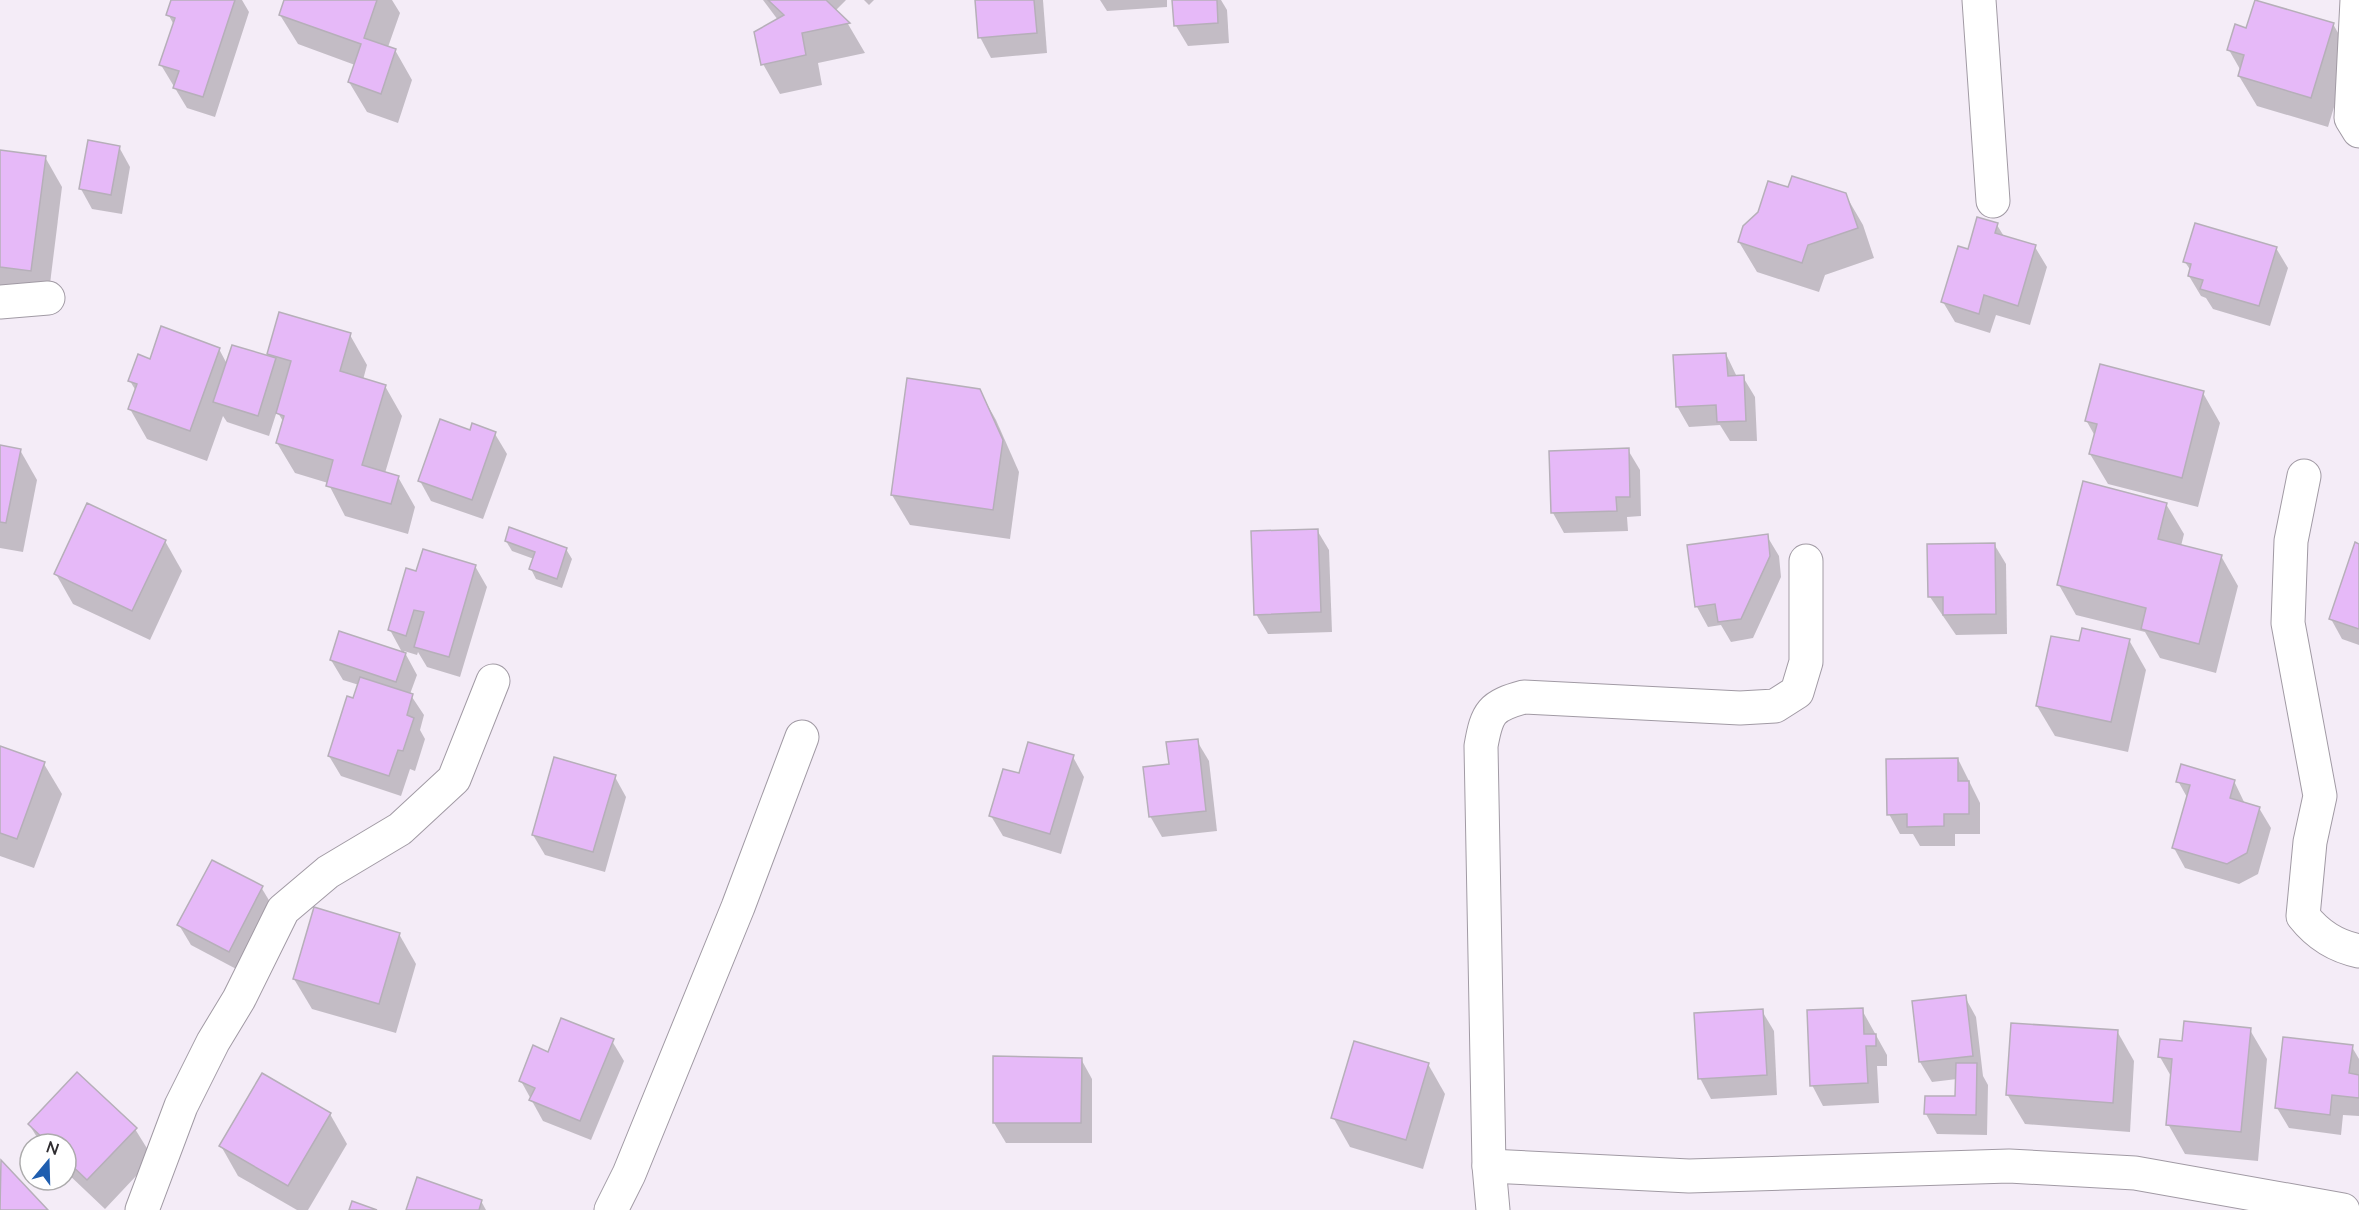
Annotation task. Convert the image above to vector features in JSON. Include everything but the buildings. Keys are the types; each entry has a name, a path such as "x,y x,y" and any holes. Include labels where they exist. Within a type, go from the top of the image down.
{"street":[{"path":"1979,0 1993,201"},
{"path":"2357,0 2351,118 2359,131"},
{"path":"0,302 48,298"},
{"path":"2304,476 2291,541 2288,623 2320,796 2310,842 2303,916 2315,932 2343,948 2359,951"},
{"path":"1493,1210 1489,1166 1481,746 1485,722 1500,704 1524,697 1740,708 1775,706 1797,692 1806,662 1806,561"},
{"path":"142,1210 181,1106 213,1042 239,999 283,910 327,872 400,829 454,779 493,681"},
{"path":"610,1210 629,1174 734,918 802,737"},
{"path":"1489,1166 1689,1176 2008,1166 2135,1173 2343,1210"}]}
